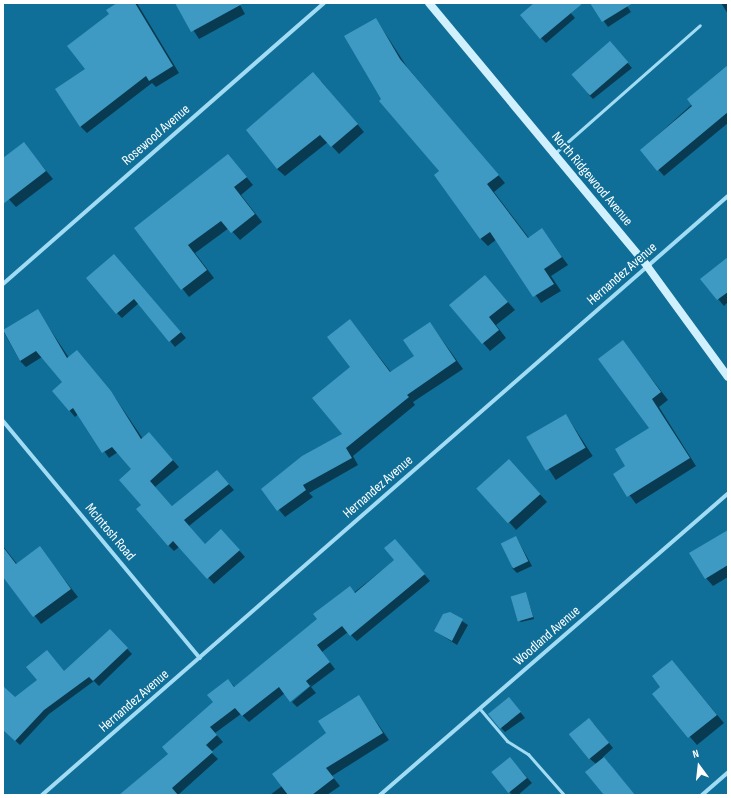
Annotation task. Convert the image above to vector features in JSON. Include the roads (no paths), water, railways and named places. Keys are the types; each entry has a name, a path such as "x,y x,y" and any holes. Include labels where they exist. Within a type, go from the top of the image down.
{"street":[{"name":"Rosewood Avenue","path":"3,284 324,3"},
{"name":"North Ridgewood Avenue","path":"429,3 647,266 728,377"},
{"name":"Hernandez Avenue","path":"42,795 728,196"},
{"name":"McIntosh Road","path":"3,421 200,658"},
{"name":"Woodland Avenue","path":"380,795 728,494"},
{"path":"702,795 728,772"}],"lane":[{"path":"554,154 700,25"},
{"path":"480,709 507,741 528,754 564,795"}]}
